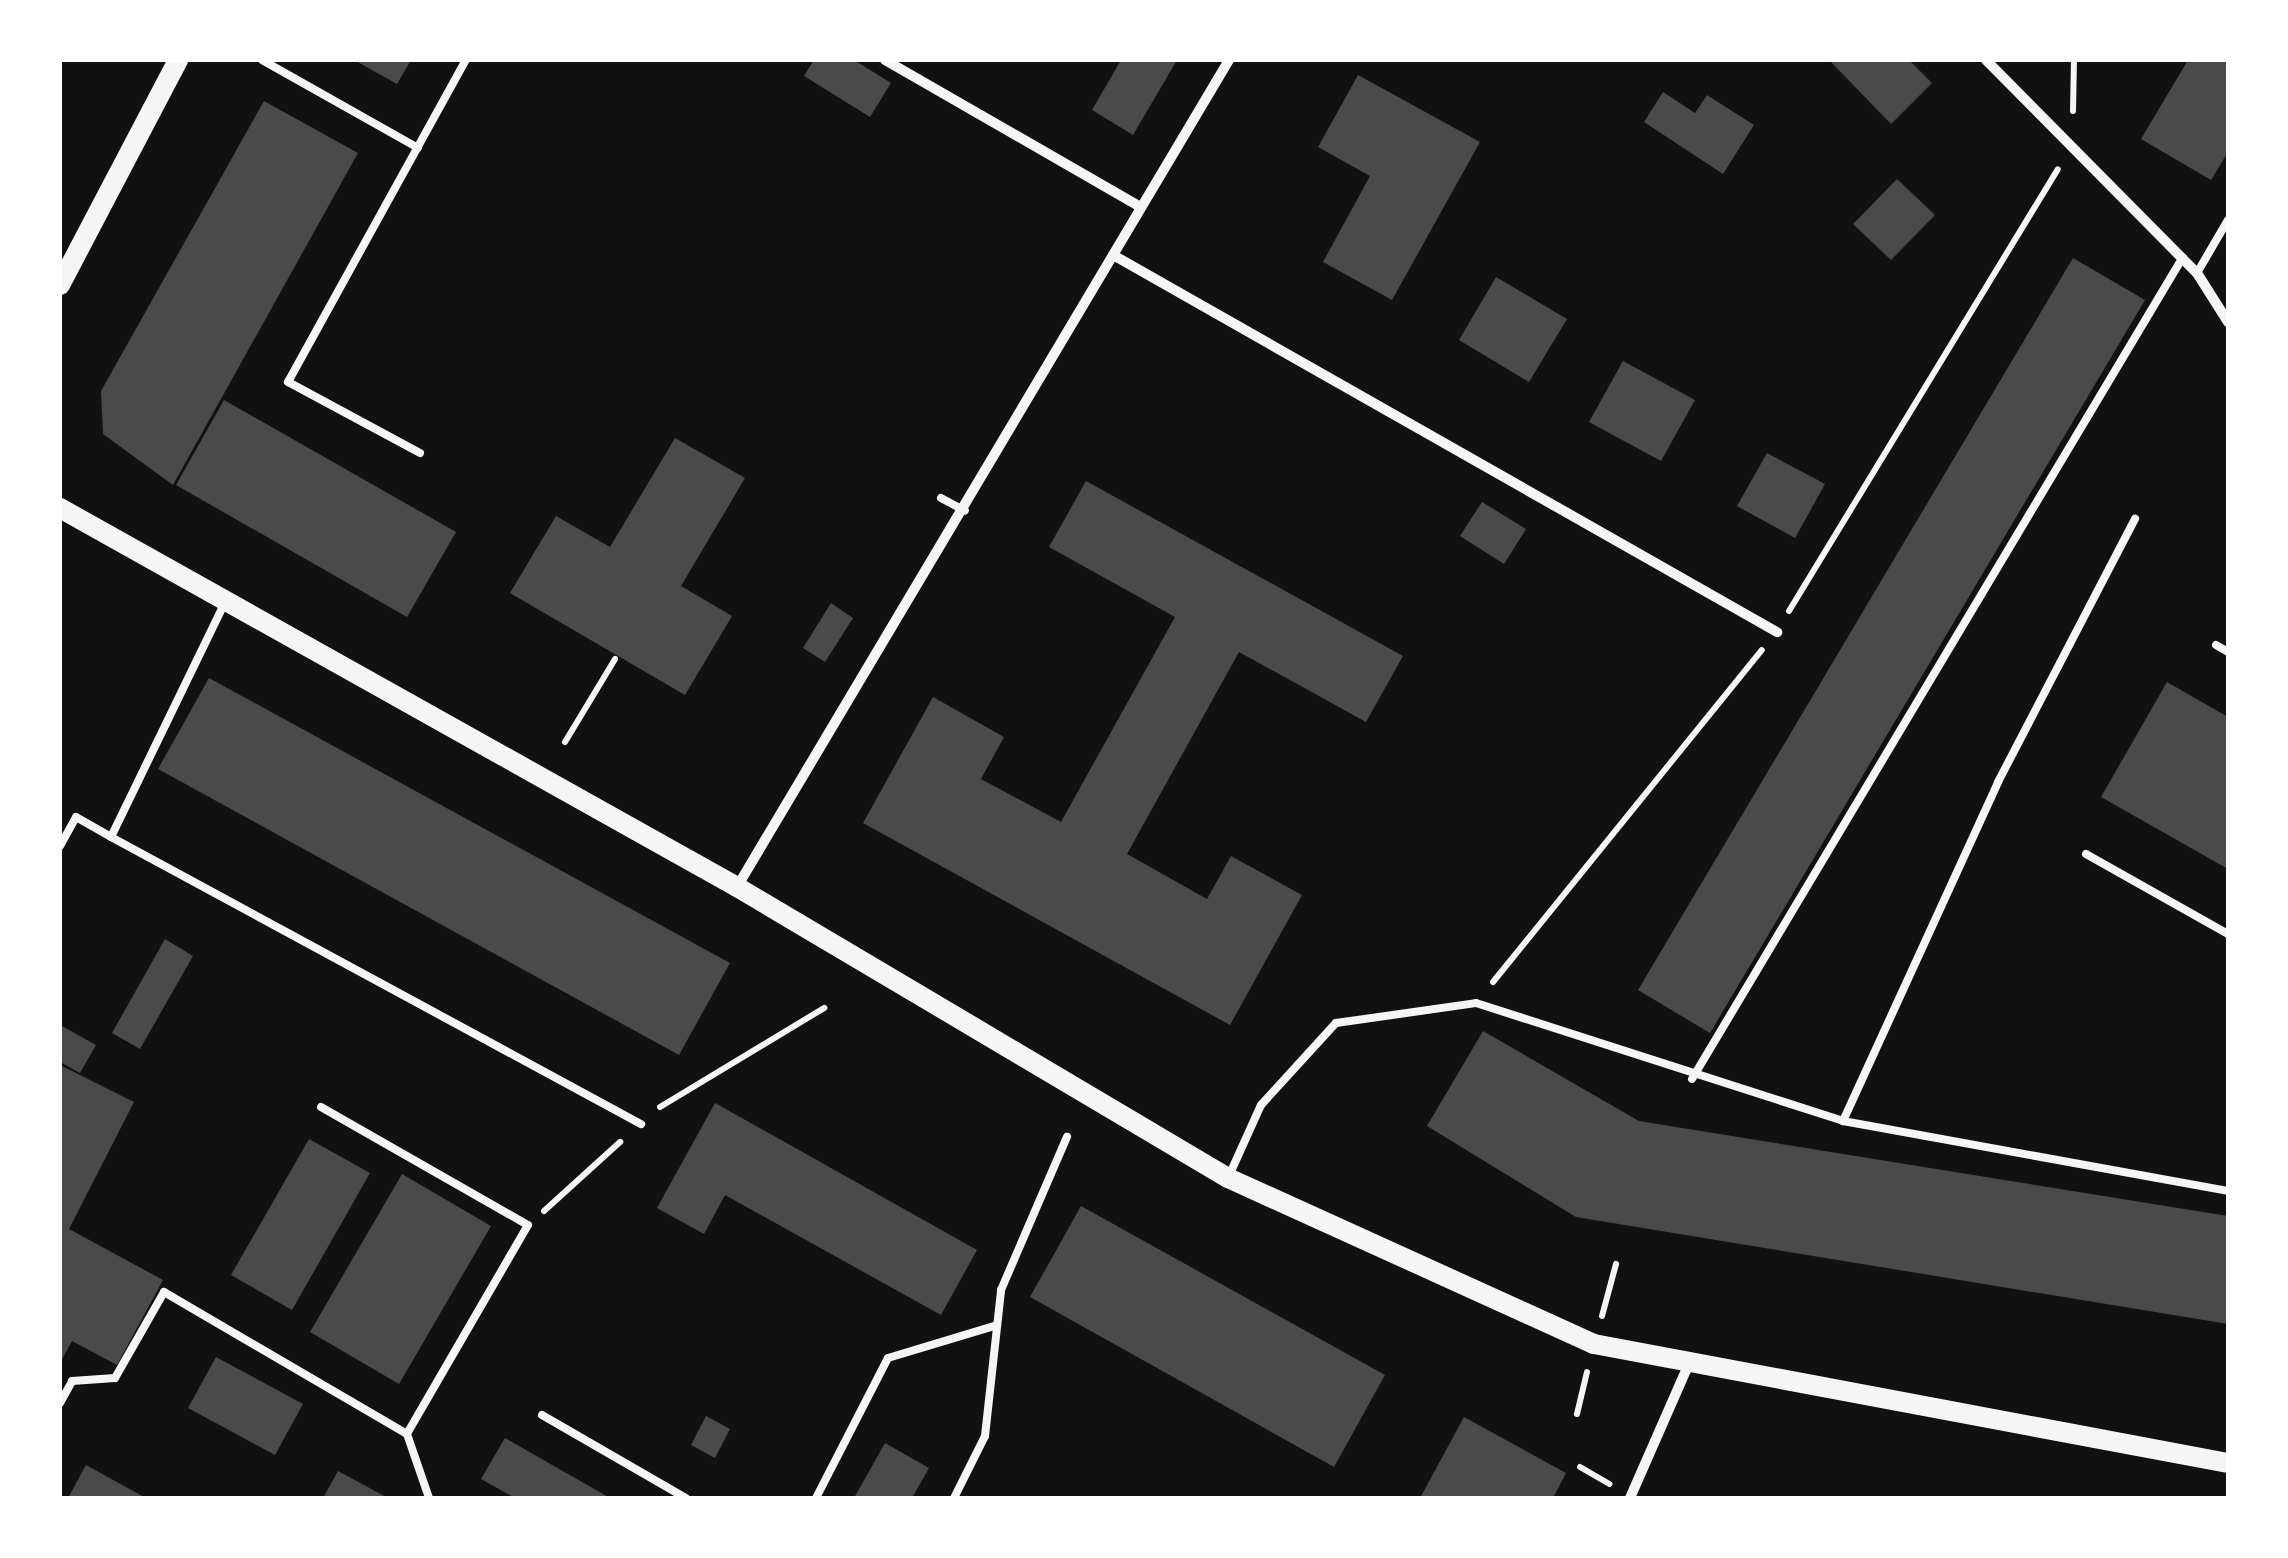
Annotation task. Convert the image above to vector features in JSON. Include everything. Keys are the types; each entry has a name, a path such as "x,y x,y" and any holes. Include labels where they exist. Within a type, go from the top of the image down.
{"main road":[{"path":"60,285 178,60"},
{"path":"60,508 224,604 737,888 1228,1178 1594,1344 1692,1358 2228,1464"}],"street":[{"path":"885,60 1140,207"},
{"path":"737,888 965,511 1229,60"},
{"path":"1986,60 2198,272 2228,322"},
{"path":"1112,255 1776,632"},
{"path":"1630,1498 1692,1358"}],"lane":[{"path":"262,60 418,148"},
{"path":"420,454 288,382 466,60"},
{"path":"2198,272 2228,220"},
{"path":"1692,1079 2183,258"},
{"path":"941,498 965,511"},
{"path":"1843,1121 1998,782 2135,519"},
{"path":"110,837 224,604"},
{"path":"2216,645 2228,652"},
{"path":"60,846 76,817 641,1124"},
{"path":"2086,854 2228,934"},
{"path":"1228,1178 1261,1105 1336,1022 1476,1002 1692,1079 1843,1121 2228,1191"},
{"path":"321,1107 528,1225 407,1434"},
{"path":"954,1498 985,1436 1001,1290 1067,1137"},
{"path":"60,1402 72,1381 115,1378 164,1292 407,1434 429,1498"},
{"path":"816,1498 888,1358 997,1325"},
{"path":"542,1415 686,1498"}],"path":[{"path":"1476,1002 1776,632 2072,146 2074,60"},
{"path":"565,742 615,659"},
{"path":"528,1225 678,1090 824,1008"}],"building":[{"path":"354,60 411,60 397,84"},
{"path":"814,60 854,60 891,83 870,117 804,76"},
{"path":"1121,60 1177,60 1133,135 1092,110"},
{"path":"1829,60 1909,60 1932,83 1891,124"},
{"path":"2188,60 2228,60 2228,152 2211,180 2141,139"},
{"path":"1358,75 1480,142 1392,300 1323,262 1370,176 1318,147"},
{"path":"1663,92 1695,113 1707,95 1754,125 1723,174 1644,122"},
{"path":"264,101 358,153 173,485 103,434 101,391"},
{"path":"1897,179 1935,215 1891,260 1853,224"},
{"path":"2073,258 2145,300 1710,1033 1638,990"},
{"path":"1496,277 1567,319 1529,382 1459,340"},
{"path":"1623,361 1695,400 1661,461 1589,422"},
{"path":"224,400 456,532 407,617 176,485"},
{"path":"675,438 745,478 681,586 732,616 685,695 510,593 556,516 610,547"},
{"path":"1767,453 1825,484 1795,538 1737,506"},
{"path":"1086,481 1403,656 1366,722 1239,652 1127,854 1207,899 1231,856 1302,895 1230,1025 863,823 933,697 1004,737 981,779 1061,822 1175,617 1049,547"},
{"path":"1482,502 1526,529 1504,564 1460,536"},
{"path":"831,603 853,618 825,662 803,648"},
{"path":"209,678 730,963 679,1055 158,769"},
{"path":"2167,682 2228,717 2228,869 2101,797"},
{"path":"165,939 193,956 140,1049 112,1033"},
{"path":"60,1025 96,1045 80,1073 60,1062"},
{"path":"1483,1031 1639,1121 2228,1216 2228,1324 1576,1217 1427,1126"},
{"path":"60,1065 134,1102 69,1229 163,1280 117,1365 72,1341 60,1363"},
{"path":"715,1103 977,1250 941,1315 725,1195 704,1234 657,1208"},
{"path":"309,1139 370,1173 292,1310 231,1275"},
{"path":"402,1174 491,1226 399,1384 310,1332"},
{"path":"1081,1206 1385,1375 1334,1467 1030,1297"},
{"path":"216,1357 303,1404 275,1455 188,1408"},
{"path":"706,1416 730,1429 715,1458 691,1445"},
{"path":"1464,1417 1566,1473 1553,1498 1420,1498"},
{"path":"505,1438 610,1498 515,1498 481,1479"},
{"path":"885,1443 929,1468 912,1498 854,1498"},
{"path":"86,1465 146,1498 68,1498"},
{"path":"338,1471 388,1498 323,1498"}]}
